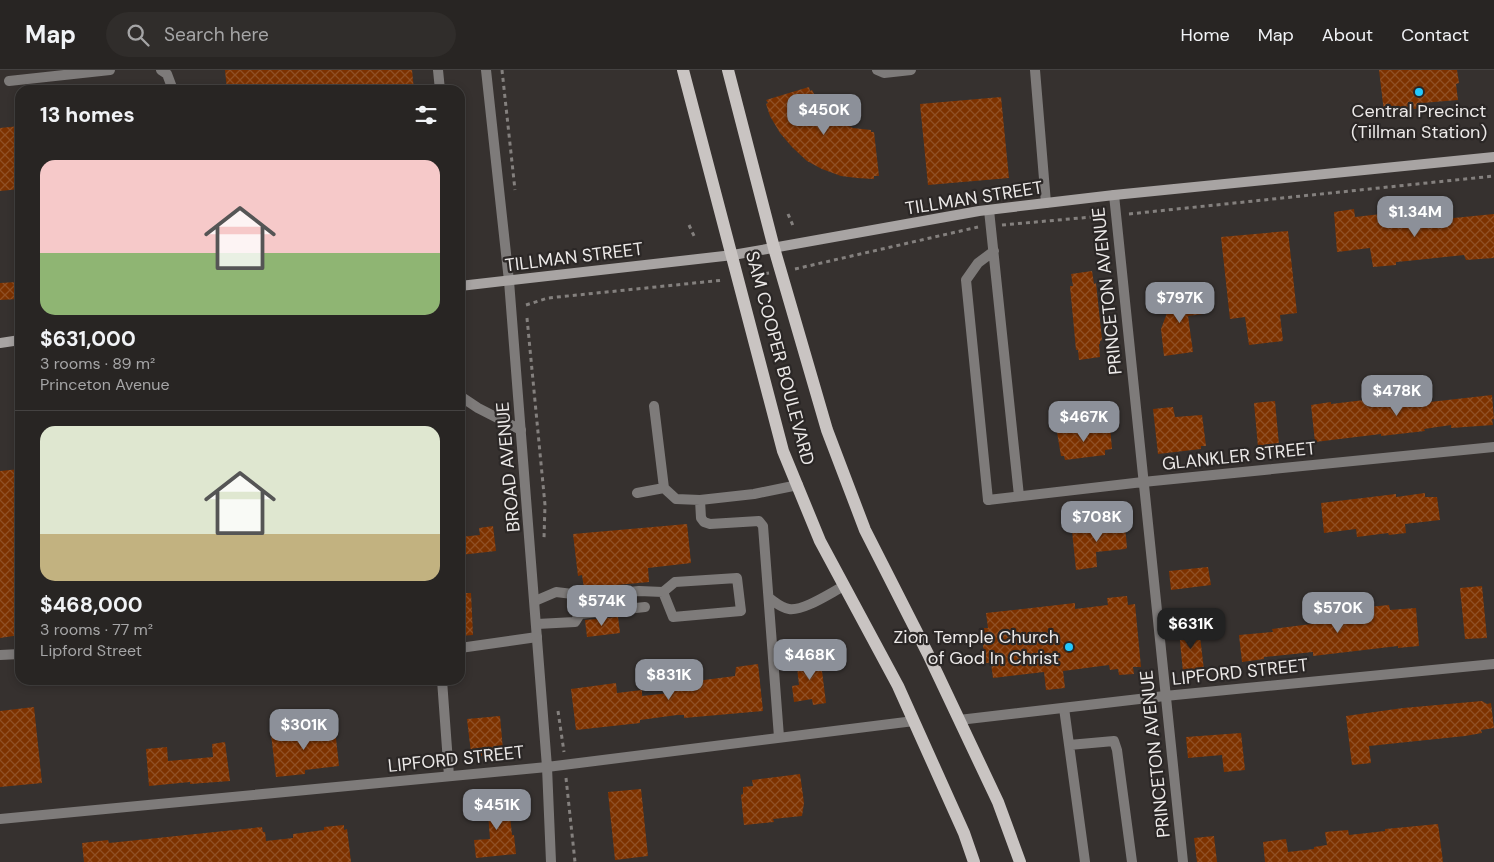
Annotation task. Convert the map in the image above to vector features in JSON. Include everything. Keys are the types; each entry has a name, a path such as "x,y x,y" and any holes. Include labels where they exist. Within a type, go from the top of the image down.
{"main road":[{"name":"SAM COOPER BOULEVARD","path":"683,70 784,451 820,541 898,686 964,833 974,862"},
{"name":"SAM COOPER BOULEVARD","path":"728,70 774,248 827,430 865,530 928,654 998,802 1020,862"},
{"name":"TILLMAN STREET","path":"465,285 733,255 989,210 1114,195 1494,157"},
{"path":"0,343 15,341"}],"street":[{"path":"9,81 110,70"},
{"path":"161,70 167,74 171,85"},
{"path":"438,70 440,85"},
{"name":"BROAD AVENUE","path":"486,70 509,281 547,766 551,862"},
{"path":"877,70 884,73 911,70"},
{"path":"1035,70 1046,203"},
{"name":"PRINCETON AVENUE","path":"1114,195 1183,862"},
{"path":"989,210 1019,496"},
{"name":"GLANKLER STREET","path":"994,251 978,263 966,280 988,500 1143,482 1494,447"},
{"path":"465,399 521,430"},
{"path":"654,406 664,488 676,499 700,500 754,494 798,485"},
{"path":"636,493 664,488"},
{"path":"700,500 704,522 710,524 759,521 763,526 779,737"},
{"path":"535,601 556,592 589,596 639,591 663,592 675,582 737,578 741,611 673,617 663,592"},
{"path":"769,598 781,606 799,609 844,586"},
{"path":"536,624 575,622 580,614 645,607"},
{"path":"465,647 537,637"},
{"path":"0,656 15,654"},
{"name":"LIPFORD STREET","path":"959,720 1165,696 1494,664"},
{"path":"442,685 449,776"},
{"path":"1064,708 1085,862"},
{"name":"LIPFORD STREET","path":"0,819 547,766 914,721"},
{"path":"1070,745 1114,741 1117,750 1132,862"}],"path":[{"path":"544,541 544,505 526,305 548,298 739,278 807,267 971,228 1494,176"},
{"path":"788,214 794,228"},
{"path":"689,225 695,238"},
{"path":"556,705 560,721 575,862"}],"building":[{"path":"225,70 412,70 414,85 226,85"},
{"name":"Central Precinct (Tillman Station)","path":"1379,70 1457,70 1459,83 1456,84 1458,100 1422,103 1423,108 1384,112"},
{"path":"809,87 820,105 834,119 853,128 874,132 879,176 874,176 874,179 857,178 841,176 822,169 807,161 780,133 770,116 766,100"},
{"path":"1001,97 1009,178 928,185 920,104"},
{"path":"15,126 15,190 0,191 0,128"},
{"path":"1354,209 1355,217 1390,213 1393,224 1494,214 1494,258 1466,260 1464,255 1396,262 1396,265 1373,267 1370,248 1337,252 1334,212"},
{"path":"1288,231 1297,313 1280,315 1283,341 1249,345 1245,317 1230,319 1221,237"},
{"path":"1092,271 1094,284 1096,283 1102,340 1099,344 1100,357 1079,360 1078,350 1076,350 1070,286 1073,286 1071,274"},
{"path":"15,282 15,299 0,300 0,283"},
{"path":"1201,294 1203,314 1188,316 1193,352 1164,356 1161,329 1173,297"},
{"path":"1492,395 1493,425 1451,428 1451,425 1424,429 1425,431 1315,442 1311,405 1398,396 1399,403 1412,401 1412,404"},
{"path":"1275,401 1279,445 1258,447 1254,403"},
{"path":"1173,407 1175,417 1202,415 1206,446 1201,446 1201,449 1158,454 1153,409"},
{"path":"1110,427 1112,449 1105,450 1105,455 1065,460 1064,456 1061,456 1057,432"},
{"path":"15,470 15,636 0,638 0,471"},
{"path":"1425,493 1425,497 1437,497 1440,520 1405,524 1406,533 1389,535 1388,533 1357,537 1356,529 1324,533 1321,503 1396,494 1396,497"},
{"path":"1117,522 1118,527 1125,526 1127,548 1096,552 1097,567 1076,570 1072,531 1079,531 1079,527"},
{"path":"687,524 691,563 648,568 649,582 584,588 582,575 578,576 573,534"},
{"path":"493,526 496,551 465,554 465,536 480,535 479,528"},
{"path":"1208,567 1211,585 1171,590 1169,571"},
{"path":"1482,586 1487,638 1465,639 1460,588"},
{"path":"465,593 471,593 473,635 465,636"},
{"path":"1127,596 1128,605 1135,604 1141,667 1133,667 1134,674 1119,675 1118,669 1110,670 1109,665 1063,671 1065,688 1046,690 1044,672 993,678 991,663 985,663 981,628 988,628 986,613 1075,603 1075,609 1108,605 1107,598"},
{"path":"1347,600 1348,609 1389,605 1390,610 1416,608 1419,646 1398,648 1398,646 1313,656 1313,652 1264,657 1264,659 1242,662 1239,635 1273,632 1272,629 1335,621 1332,602"},
{"path":"618,617 620,633 587,637 585,620"},
{"path":"1199,628 1204,670 1183,672 1179,631"},
{"path":"820,655 826,703 813,705 812,699 794,702 792,686 799,685 796,658"},
{"path":"758,664 763,711 684,718 684,715 677,715 640,720 640,723 576,730 571,689 616,683 617,693 642,690 642,696 670,693 670,688 681,687 681,683 735,676 736,667"},
{"path":"1482,701 1487,704 1491,703 1494,728 1481,730 1482,733 1465,736 1369,746 1371,763 1352,765 1346,716 1403,708"},
{"path":"34,707 42,783 0,787 0,711"},
{"path":"500,716 503,750 494,750 494,754 480,756 479,752 471,753 467,719"},
{"path":"328,727 328,730 335,729 339,766 305,770 305,774 276,777 271,734"},
{"path":"1241,733 1245,770 1224,772 1222,755 1188,758 1186,737"},
{"path":"225,742 230,781 149,786 146,749 167,747 168,761 213,757 212,744"},
{"path":"800,774 804,803 802,816 773,819 774,822 744,825 741,795 743,794 743,787 753,786 752,780"},
{"path":"641,789 648,856 615,860 608,792"},
{"path":"508,797 516,854 476,858 474,840 490,839 487,800"},
{"path":"1438,824 1443,862 1265,862 1263,842 1286,839 1288,852 1314,849 1314,847 1327,845 1325,832 1348,830 1349,835 1385,831 1385,829"},
{"path":"344,825 344,830 347,829 351,862 84,862 82,843 108,840 109,843 262,827 263,832 265,832 266,841 293,838 293,834 324,830 324,827"},
{"path":"1214,836 1217,862 1197,862 1194,838"}],"place":[{"name":"Central Precinct (Tillman Station)","path":"1419,92"},
{"name":"Zion Temple Church of God In Christ","path":"1069,647"}]}
